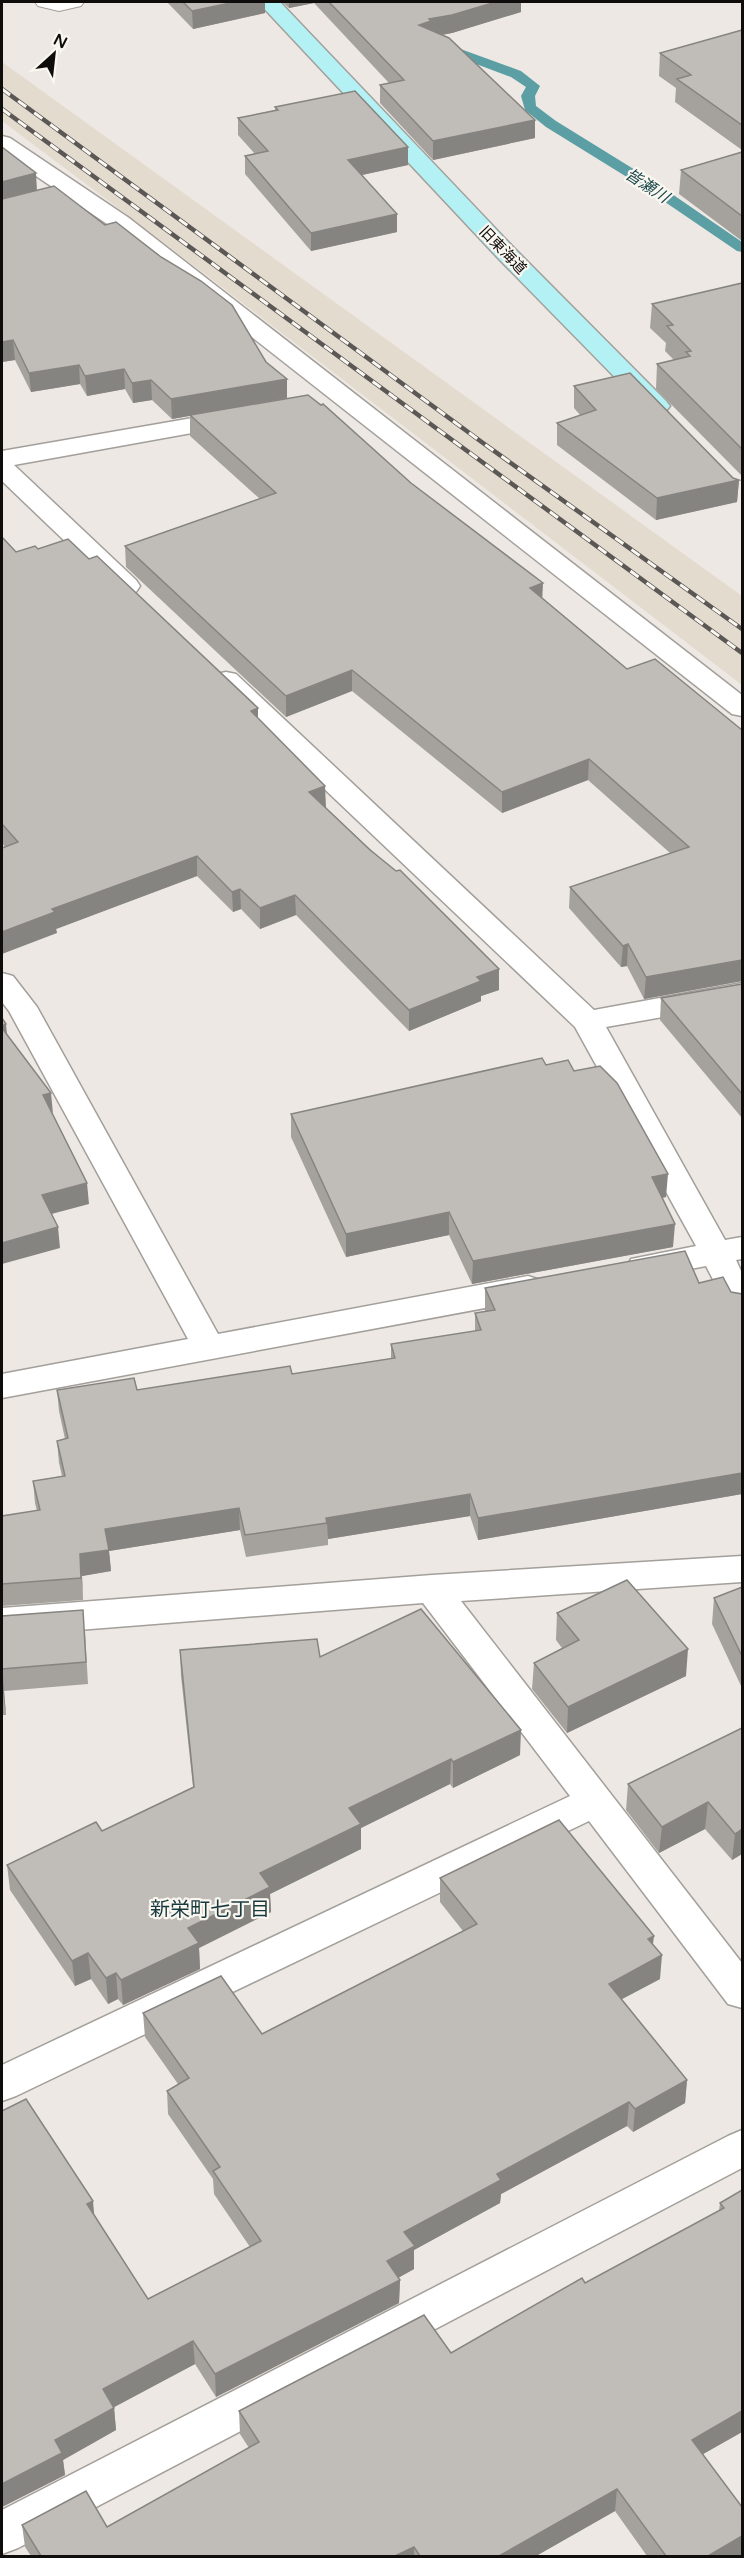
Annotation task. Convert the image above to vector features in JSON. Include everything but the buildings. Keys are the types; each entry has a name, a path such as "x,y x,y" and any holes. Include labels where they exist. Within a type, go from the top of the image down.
{"street":[{"name":"旧東海道","path":"269,2 505,252 676,425"},
{"path":"2,143 121,224 742,708"},
{"path":"42,199 73,191"},
{"path":"312,405 347,398"},
{"path":"2,459 254,415"},
{"path":"2,467 149,606"},
{"path":"208,663 587,1021 729,1251 742,1304"},
{"path":"2,983 22,1007 208,1348"},
{"path":"587,1021 742,993"},
{"path":"613,1273 729,1251"},
{"path":"2,1386 555,1283"},
{"path":"2,1622 432,1589 742,1569"},
{"path":"432,1589 742,1992"},
{"path":"2,2084 595,1801"},
{"path":"2,2533 742,2148"}],"lane":[{"path":"45,2 59,5 74,2"}],"shaded area":[{"path":"2,62 742,596 742,685 2,121"}],"waterway":[{"name":"皆瀬川","path":"444,47 516,74 533,86 528,96 530,107 551,124 648,184 742,248"}],"railway":[{"path":"2,89 483,443 742,629"},
{"path":"2,109 742,653"}],"district":[{"name":"新栄町七丁目","path":"210,1910"}]}
